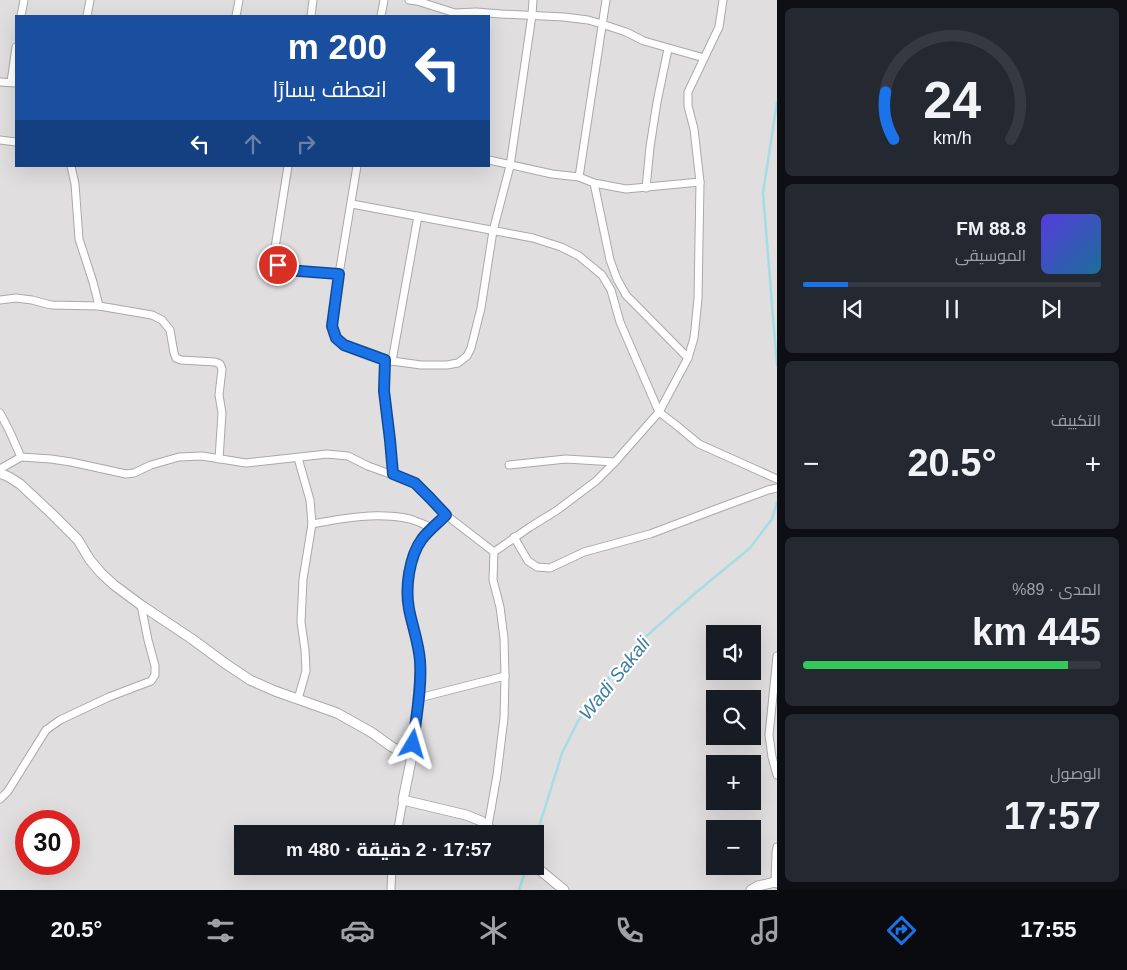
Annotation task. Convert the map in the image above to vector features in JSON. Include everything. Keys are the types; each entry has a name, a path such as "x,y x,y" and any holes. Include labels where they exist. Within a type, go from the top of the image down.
{"street":[{"path":"21,15 24,0"},
{"path":"87,15 90,0"},
{"path":"236,15 239,0"},
{"path":"311,15 314,0"},
{"path":"381,15 384,0"},
{"path":"409,0 418,1 455,14 476,12 588,20 626,32 644,41 668,49 704,58"},
{"path":"357,167 332,326 336,338 344,345 388,361 421,365 458,363 467,356 471,348 481,308 493,231 510,166 532,16 532,0"},
{"path":"579,177 606,0"},
{"path":"494,552 556,511 596,481 615,462 658,412 688,358 694,338 698,299 700,182 694,129 688,106 688,92 719,27 723,0"},
{"path":"646,188 657,102 668,49"},
{"path":"0,82 14,82 15,64"},
{"path":"0,140 15,142"},
{"path":"490,160 552,174 579,177 594,183 626,189 700,182"},
{"path":"71,167 75,184 79,239 99,306"},
{"path":"288,167 274,254 278,265 286,270 339,274"},
{"path":"594,183 610,260 617,279 626,294 688,358"},
{"path":"352,204 533,238 561,247 579,256 602,275 611,290 620,322 658,412 699,444 777,479"},
{"path":"393,474 384,391 388,361 418,216"},
{"path":"611,290 617,279"},
{"path":"0,300 16,298 51,305 99,306 152,315 162,320 170,330 176,358 220,364 222,369 219,395 222,413 219,459"},
{"path":"0,413 22,457"},
{"path":"0,469 22,457 71,462 126,474 179,457 202,456 246,463 327,454 348,456 368,466 415,483 446,515 494,552"},
{"path":"298,458 310,500 312,524 303,579 301,622 306,671 298,699"},
{"path":"510,465 566,459 615,462"},
{"path":"0,474 20,484 51,513 78,540 90,560 101,573 141,605 226,664 250,680 337,713 371,732 392,747 412,756"},
{"path":"514,537 528,561 537,567 550,568 584,552 650,534 777,488"},
{"path":"399,825 412,756 419,698 420,659 408,608 409,572 421,541 446,515"},
{"path":"312,524 345,518 391,517 411,520 432,528"},
{"path":"488,825 497,776 504,718 505,676 504,638 494,580 494,552"},
{"path":"0,799 13,784 46,730 60,720 109,697 151,681 155,675 155,666 141,605"},
{"path":"777,656 775,694 769,735 777,775"},
{"path":"419,698 505,676"},
{"path":"403,800 466,815 487,825"},
{"path":"751,890 758,886 776,882 777,847"},
{"path":"544,873 564,890"},
{"path":"391,890 392,875"}],"shaded area":[{"path":"0,0 777,0 777,890 0,890"}],"waterway":[{"name":"Wadi Sakali","path":"777,102 763,193 777,366"},
{"name":"Wadi Sakali","path":"540,825 562,753 578,721 609,678 642,640 750,548 772,519 777,502"},
{"name":"Wadi Sakali","path":"519,890 524,875"}],"route":[{"path":"278,265 286,270 339,274 332,326 336,338 344,345 385,360 384,391 393,474 415,483 446,515 421,541 409,572 408,608 420,659 419,698 413,744"}]}
